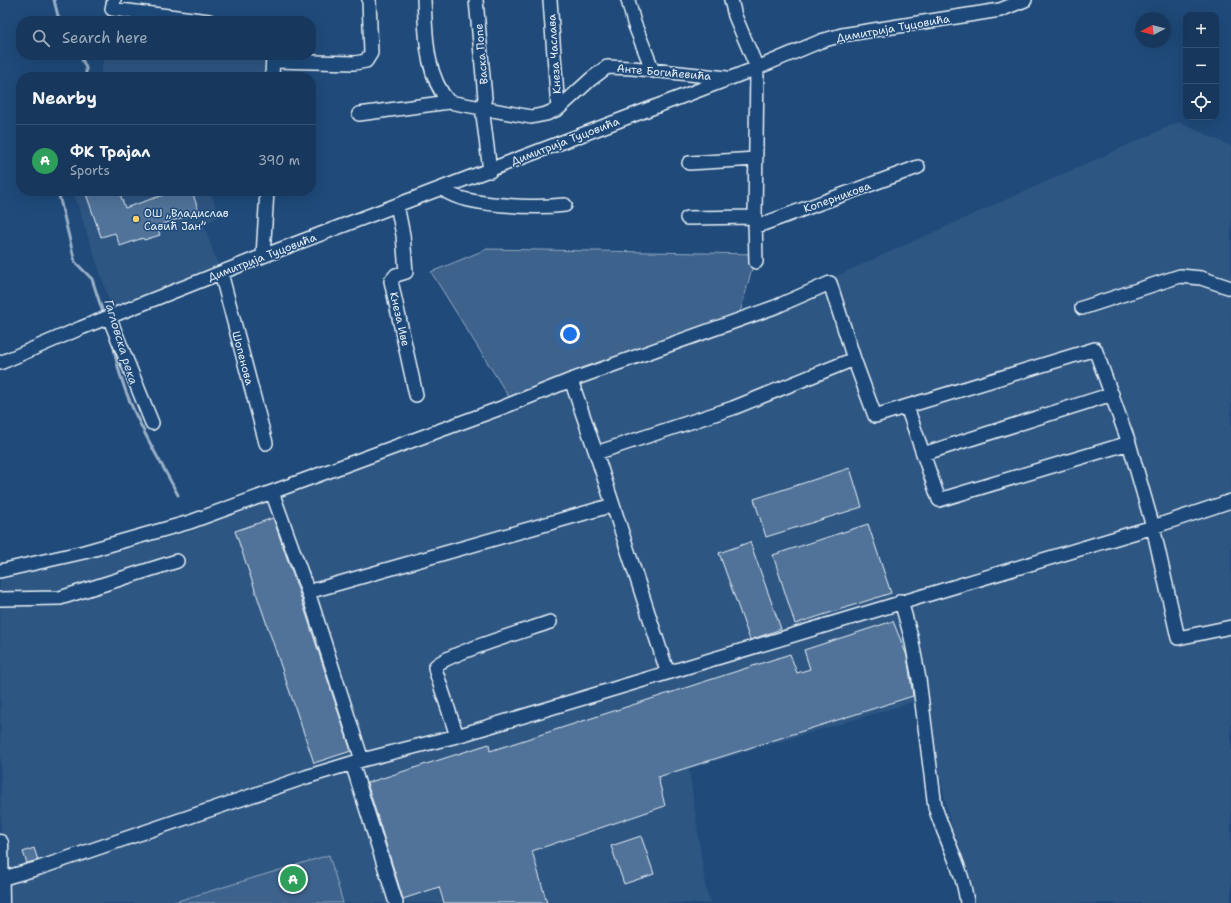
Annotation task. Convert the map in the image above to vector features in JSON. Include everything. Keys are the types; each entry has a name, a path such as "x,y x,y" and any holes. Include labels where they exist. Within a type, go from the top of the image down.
{"main road":[{"path":"0,842 0,903"}],"street":[{"path":"114,0 112,9 169,16"},
{"path":"306,60 355,63 366,61 370,53 369,0"},
{"path":"424,0 426,41 432,67 441,93 449,102"},
{"name":"Васка Попе","path":"476,0 485,98 482,107 490,171"},
{"name":"Кнеза Часлава","path":"550,0 558,108"},
{"path":"628,0 634,23 653,71"},
{"path":"731,0 735,16 757,68 755,222 756,262"},
{"name":"Димитрија Туцовића","path":"0,363 81,328 263,256 490,171 757,68 821,41 842,36 1000,10 1025,0"},
{"path":"272,72 273,60"},
{"name":"Анте Богићевића","path":"359,114 449,102 530,117 546,114 558,108 607,67 730,78"},
{"path":"690,163 756,159"},
{"name":"Коперникова","path":"687,218 755,222 918,167"},
{"path":"442,188 454,197 489,203 538,207 566,205"},
{"path":"263,256 267,196"},
{"name":"Кнеза Иве","path":"397,205 403,235 406,272 396,275 391,281 416,395"},
{"name":"Шопенова","path":"221,273 266,443"},
{"path":"1082,308 1180,276 1201,278 1231,288"},
{"path":"0,571 84,552 190,522 486,414 571,380 774,307 830,283 854,359 876,416 1095,349 1129,442 1153,527 1178,638 1231,627"},
{"path":"112,316 152,423"},
{"path":"596,453 733,408 854,359"},
{"path":"571,380 667,671"},
{"path":"923,454 1112,394"},
{"path":"907,407 939,500 1129,442"},
{"path":"272,492 308,592 396,903"},
{"path":"0,880 357,761 457,736 667,671 1153,527 1231,501"},
{"path":"308,592 613,505"},
{"path":"0,599 60,598 177,561"},
{"path":"901,601 911,636 919,679 934,807 962,875 968,903"},
{"path":"457,736 436,672 435,667 437,664 550,622"}],"shaded area":[{"path":"103,60 273,60 272,72 101,72"},
{"path":"1179,122 1231,146 1231,903 968,903 923,699 689,769 706,890 711,903 1,903 0,580 194,531 190,522 738,320"},
{"path":"75,196 212,196 220,217 203,223 221,273 114,315"},
{"path":"487,249 756,254 738,320 512,402 431,272"},
{"path":"329,855 343,903 171,903"}],"building":[{"name":"ОШ „Владислав Савић Јан”","path":"87,196 121,196 125,208 160,196 194,196 199,212 157,226 160,235 144,240 143,238 120,246 115,233 101,237"},
{"path":"850,468 862,507 766,537 754,499"},
{"path":"273,518 351,751 314,763 235,531"},
{"path":"868,524 891,593 795,624 773,555"},
{"path":"750,542 781,629 750,640 719,553"},
{"path":"893,621 907,656 913,696 658,777 665,806 532,851 547,903 444,903 439,887 403,899 367,783 489,744 490,751 790,654 797,673 810,669 804,650"},
{"path":"641,836 654,874 624,884 611,846"},
{"path":"34,848 38,860 27,863 23,852"}],"waterway":[{"name":"Гагловска река","path":"54,0 58,16"},
{"name":"Гагловска река","path":"82,60 86,72"},
{"name":"Гагловска река","path":"59,196 75,262 92,279 104,316"},
{"name":"Гагловска река","path":"113,342 117,362 130,402 148,440 178,495"}],"place":[{"name":"ОШ „Владислав Савић Јан”","path":"136,219"},
{"name":"ФК Трајал","path":"293,879"}]}
